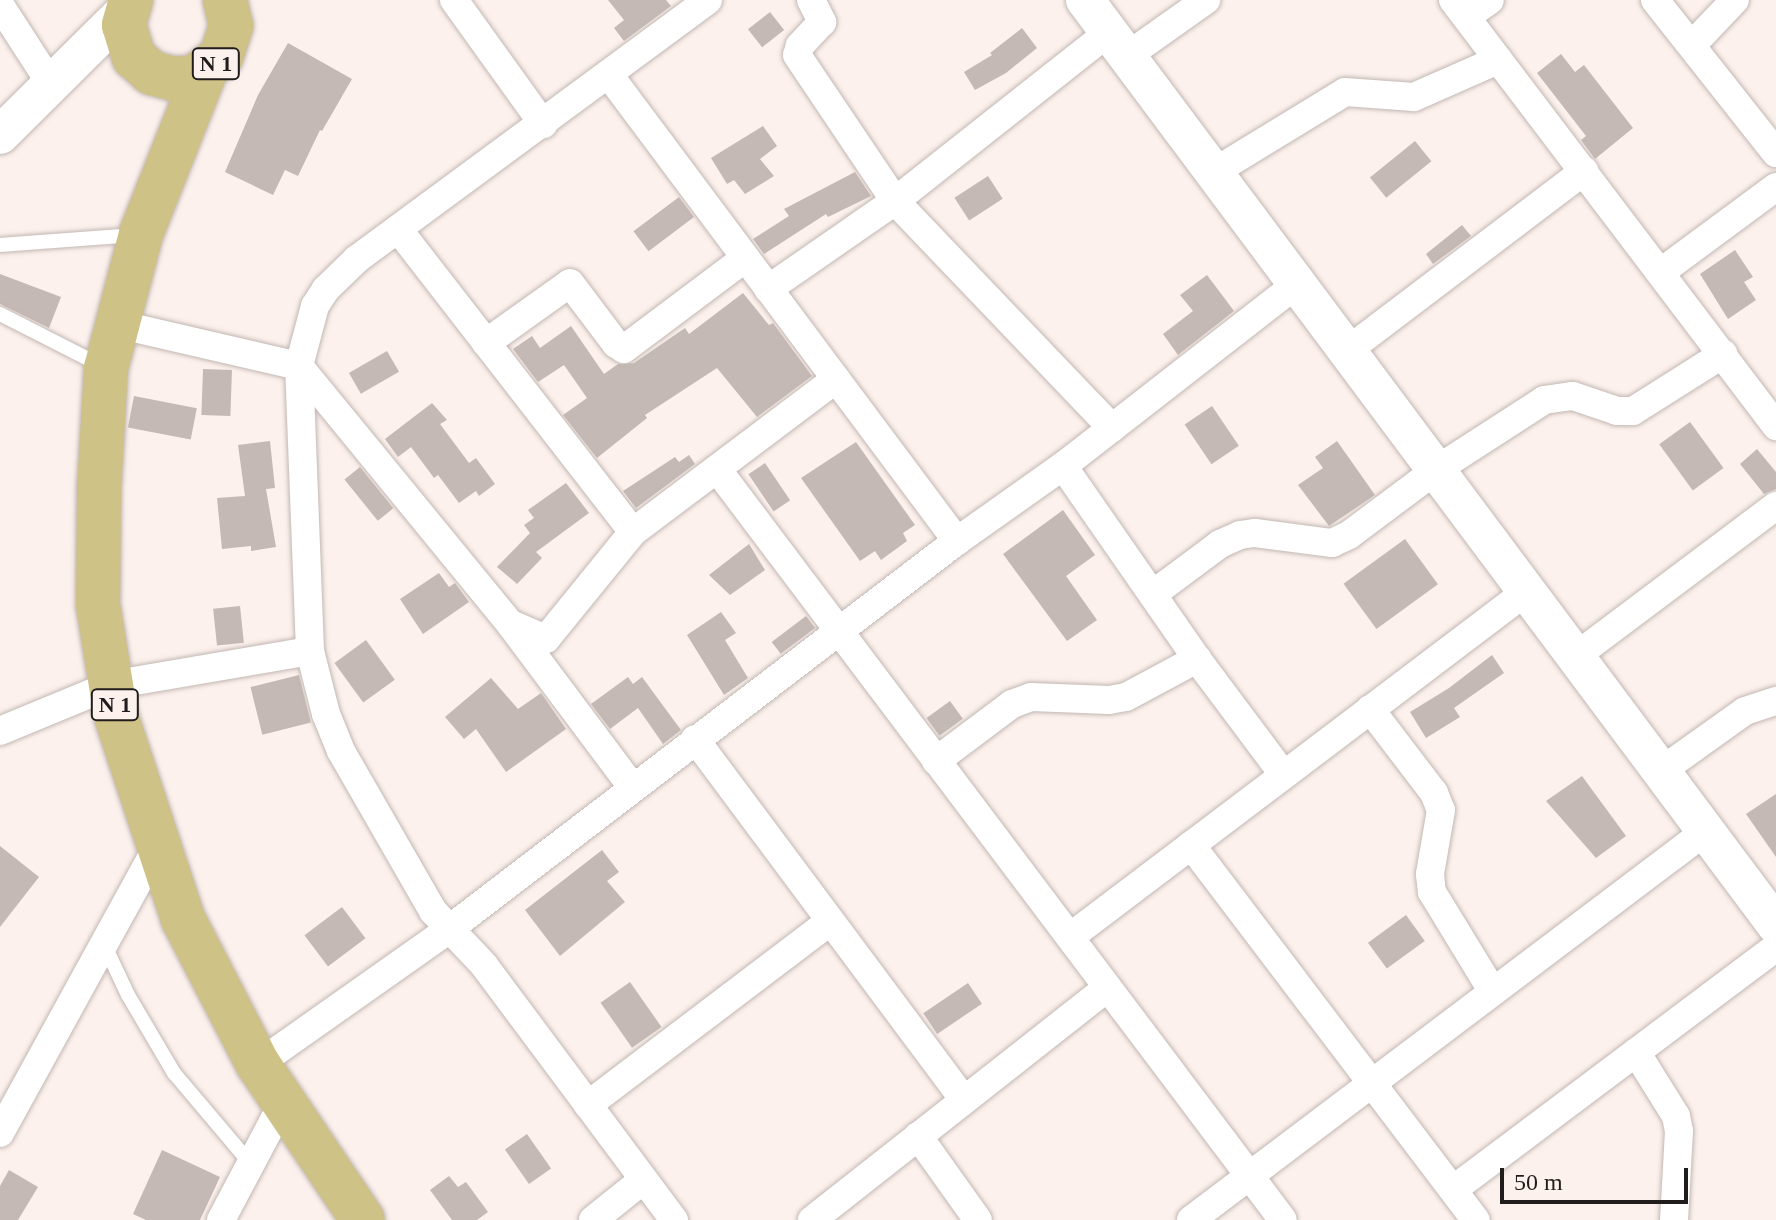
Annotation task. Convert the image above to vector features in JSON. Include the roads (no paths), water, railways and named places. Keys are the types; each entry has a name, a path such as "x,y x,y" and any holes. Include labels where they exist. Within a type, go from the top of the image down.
{"highway":[{"path":"129,4 124,25 167,69"},
{"name":"N 1","path":"230,5 226,48 167,69 176,142 141,234 106,368 99,491 98,605 116,716 183,919 258,1064 363,1220"}],"main road":[{"path":"1085,0 1776,925"},
{"path":"0,135 129,4"},
{"path":"57,78 167,69"}],"street":[{"path":"454,0 543,124"},
{"path":"811,0 822,22 800,46 797,55 895,201 1112,428"},
{"path":"768,289 1118,44 1206,0"},
{"path":"1490,0 1460,8 1776,426"},
{"path":"1655,0 1774,144"},
{"path":"1692,45 1735,0"},
{"path":"674,1220 484,965 448,930 362,792 341,751 326,714 310,651 299,366 308,325 326,289 357,259 609,75 699,3"},
{"path":"0,5 57,78"},
{"path":"1214,172 1345,92 1414,97 1498,60"},
{"path":"609,75 957,541"},
{"path":"1347,351 1584,171"},
{"path":"1661,272 1776,187"},
{"path":"398,229 633,532"},
{"path":"486,343 570,283 616,344 624,349 745,258"},
{"path":"258,1064 448,930 957,541 1063,466 1297,284"},
{"path":"117,324 299,366 511,625 632,787"},
{"path":"1153,594 1220,544 1240,535 1255,533 1332,543 1349,535 1436,470 1544,400 1573,396 1617,411 1633,411 1723,354"},
{"path":"511,625 546,639 633,532 836,379"},
{"path":"1063,466 1197,659 1283,774"},
{"path":"717,469 1283,1220"},
{"path":"1576,656 1776,506"},
{"path":"1070,937 1527,591"},
{"path":"0,731 111,685 310,651"},
{"path":"936,761 1012,704 1031,697 1109,700 1126,697 1197,659"},
{"path":"1661,771 1745,711 1776,701"},
{"path":"1370,709 1434,793 1441,810 1430,874 1432,892 1493,992"},
{"path":"695,739 964,1100"},
{"path":"1191,1220 1706,831"},
{"path":"1191,845 1476,1220"},
{"path":"0,1133 157,847"},
{"path":"588,1105 830,921"},
{"path":"1454,1189 1776,947"},
{"path":"812,1220 1107,988"},
{"path":"1636,1052 1676,1116 1679,1131 1674,1220"},
{"path":"221,1220 283,1103"},
{"path":"918,1136 978,1220"},
{"path":"593,1220 643,1180"}],"lane":[{"path":"0,245 141,234"},
{"path":"0,314 106,368"},
{"path":"104,944 128,995 174,1073 251,1164"}]}
